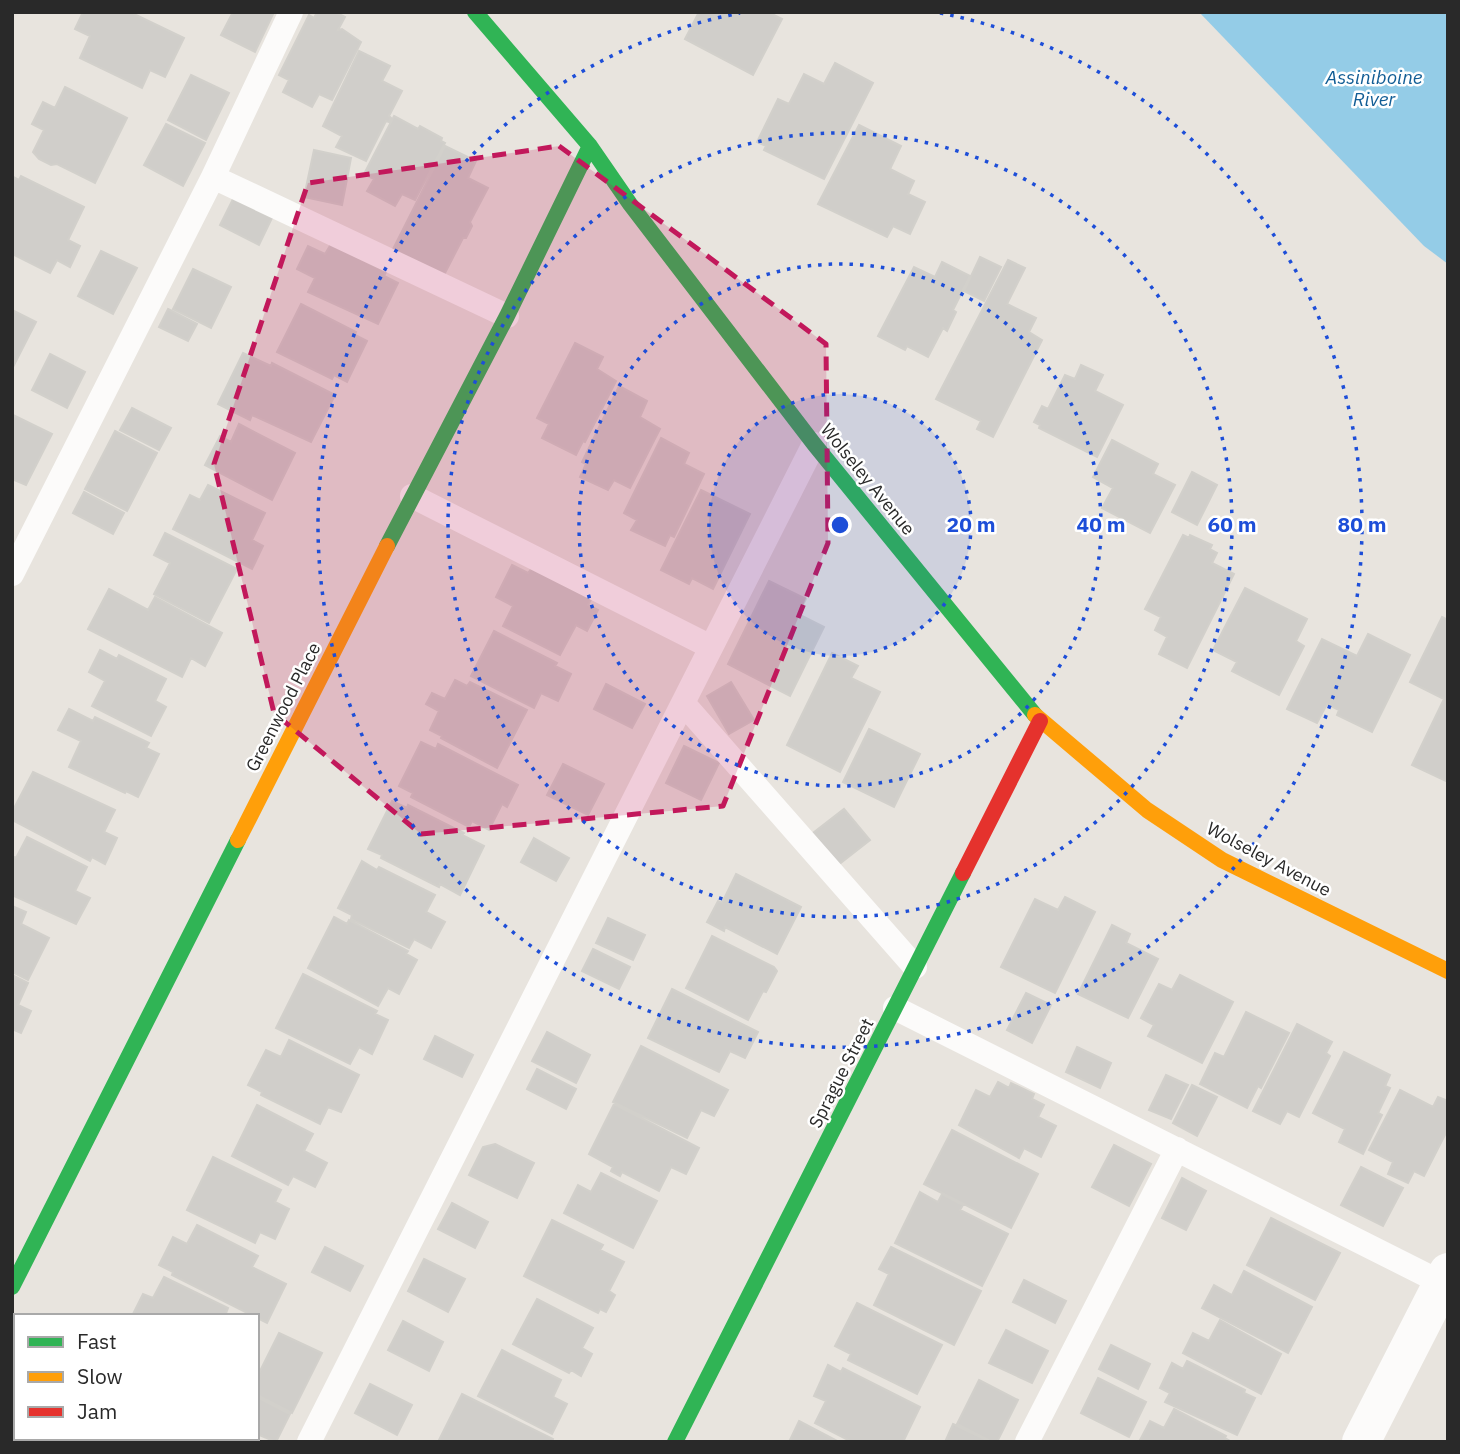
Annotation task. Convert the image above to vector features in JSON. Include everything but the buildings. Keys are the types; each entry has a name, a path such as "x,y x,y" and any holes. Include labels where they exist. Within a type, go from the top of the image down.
{"street":[{"name":"Wolseley Avenue","path":"475,12 590,146 630,204 814,444 1041,721 1147,810 1222,860 1448,971"},
{"name":"Greenwood Place","path":"12,1287 412,496 507,316 590,146"},
{"name":"Sprague Street","path":"676,1442 1041,721"},
{"path":"1361,1442 1446,1280"}],"lane":[{"path":"12,574 213,177 291,12"},
{"path":"213,177 507,316"},
{"path":"309,1442 814,444"},
{"path":"412,496 711,647"},
{"path":"683,703 915,967"},
{"path":"895,1008 1446,1280"},
{"path":"1027,1442 1177,1149"}],"highlighted area":[{"path":"559,146 826,344 828,543 723,806 421,834 274,713 214,464 308,183"}],"water":[{"name":"Assiniboine River","path":"1199,12 1448,12 1448,264 1424,246"}],"traffic: fast":[{"path":"475,12 590,146 630,204 814,444 1035,715"},
{"path":"387,546 507,316 590,146"},
{"path":"12,1287 238,840"},
{"path":"675,1442 963,873"}],"traffic: slow":[{"path":"238,840 387,546"},
{"path":"1035,715 1147,810 1222,860 1448,971"}],"traffic: jam":[{"path":"963,873 1040,721"}]}
